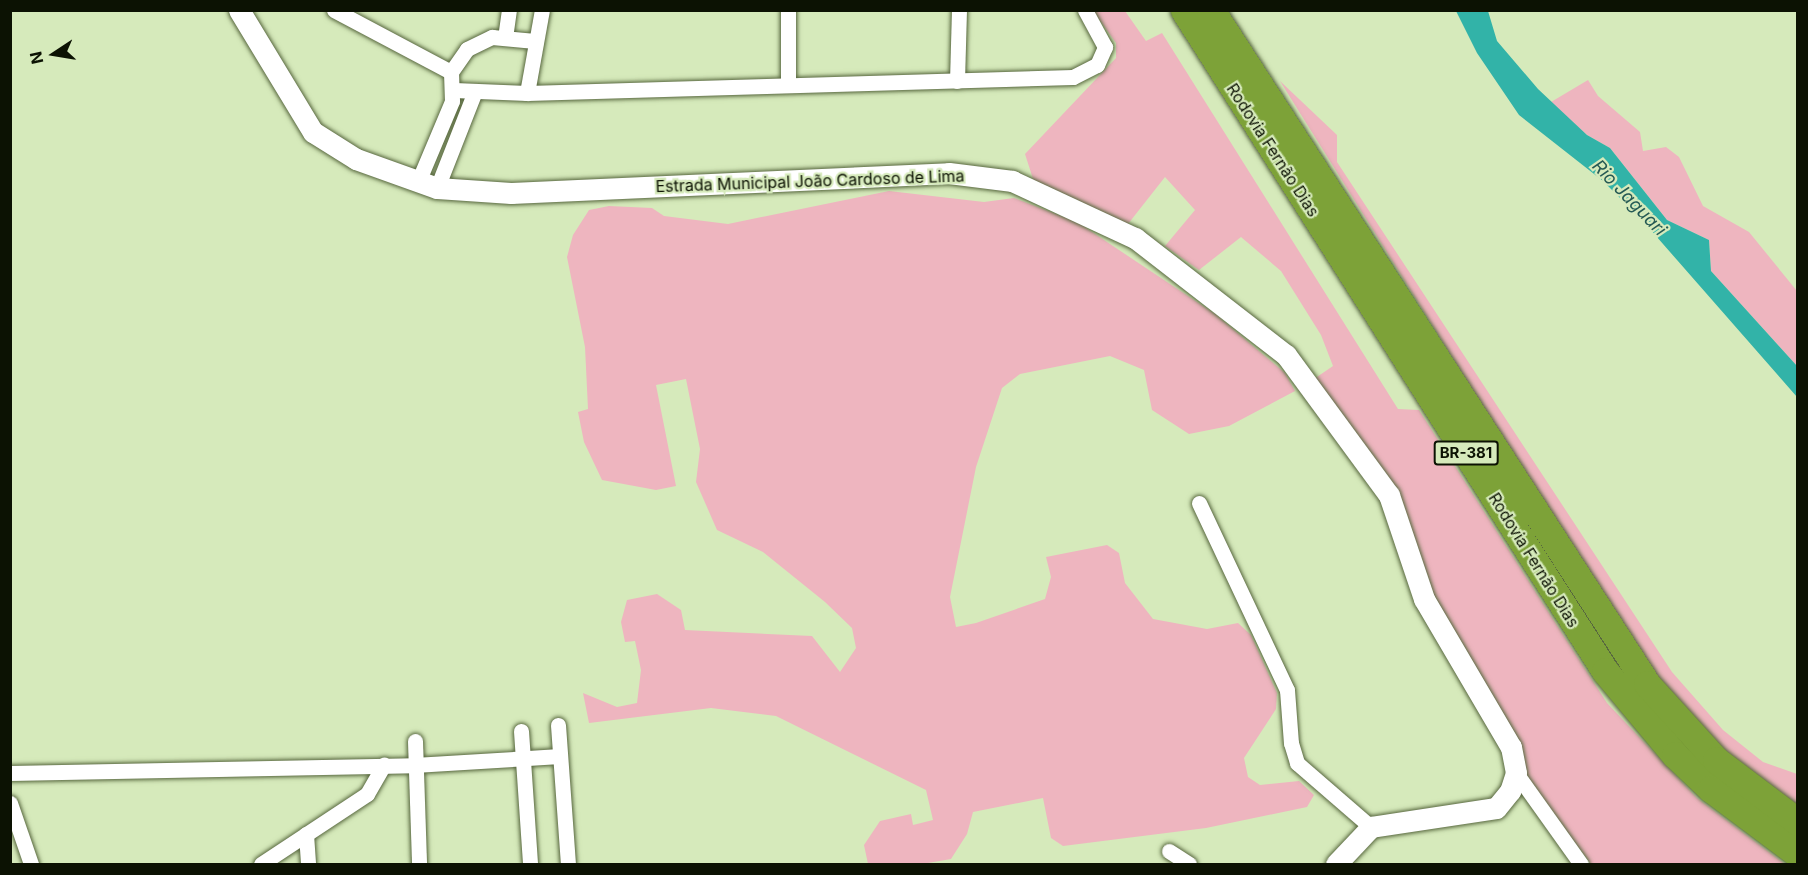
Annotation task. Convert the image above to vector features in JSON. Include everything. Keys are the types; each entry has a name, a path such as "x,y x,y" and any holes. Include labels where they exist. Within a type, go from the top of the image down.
{"highway":[{"name":"Rodovia Fernão Dias","path":"1184,10 1605,671 1689,768 1797,854"},
{"name":"Rodovia Fernão Dias","path":"1211,10 1647,684 1716,760 1794,820"}],"street":[{"name":"Estrada Municipal João Cardoso de Lima","path":"239,10 313,132 332,148 428,185 511,193 949,173 1012,181 1135,237 1286,355 1389,495 1424,599 1502,727 1516,773"},
{"path":"334,10 451,72"},
{"path":"505,38 509,10"},
{"path":"526,93 542,10"},
{"path":"788,10 788,83"},
{"path":"957,81 959,10"},
{"path":"454,90 526,93 788,83 1073,77 1097,65 1106,47 1085,10"},
{"path":"428,185 454,90 451,72 467,49 492,37 535,41"},
{"path":"428,185 475,91"},
{"path":"1199,503 1287,690 1291,743 1298,763 1371,827"},
{"path":"558,725 568,864"},
{"path":"521,731 530,864"},
{"path":"415,741 419,864"},
{"path":"10,773 414,765 561,756"},
{"path":"261,864 367,794 384,765"},
{"path":"1336,864 1371,827 1496,808 1510,791 1516,773"},
{"path":"1516,773 1581,864"},
{"path":"10,803 31,864"},
{"path":"306,834 308,864"},
{"path":"1169,851 1189,864"}],"shaded area":[{"path":"1093,11 1125,11 1146,41 1162,33 1398,409 1419,410 1607,703 1697,798 1785,864 1591,864 1523,773 1418,565 1311,381 1333,366 1321,335 1281,271 1241,237 1199,270 1165,246 1195,210 1165,177 1128,224 1034,182 1025,154 1116,58 1116,43"},
{"path":"1588,80 1598,96 1640,132 1643,151 1666,147 1679,157 1703,206 1749,232 1797,291 1797,366 1711,271 1709,240 1667,220 1610,148 1587,135 1551,102"},
{"path":"1280,81 1337,135 1337,162 1672,672 1723,730 1763,762 1797,774 1797,805 1715,743 1640,658"},
{"path":"889,191 984,202 1014,198 1077,222 1215,314 1285,373 1295,391 1229,426 1189,434 1152,410 1144,370 1110,356 1020,374 1002,388 976,467 950,597 956,627 976,623 1045,599 1051,577 1046,557 1107,545 1119,553 1125,583 1153,619 1207,629 1238,623 1251,635 1277,693 1276,709 1244,758 1248,777 1260,785 1299,781 1314,795 1307,807 1206,828 1063,846 1051,838 1043,798 973,812 967,834 951,859 922,864 868,864 864,845 880,821 911,814 913,825 933,820 926,790 776,716 711,708 589,723 583,693 617,707 637,703 641,670 635,641 625,642 621,622 627,600 657,594 681,610 685,630 812,636 840,672 856,648 852,628 825,602 763,552 717,530 696,482 700,449 686,379 656,385 676,486 656,490 602,480 584,442 578,412 588,409 585,347 567,257 573,235 589,210 609,206 652,208 664,216 728,224"}],"water":[{"name":"Rio Jaguari","path":"1456,11 1488,11 1497,41 1538,89 1587,135 1610,148 1667,220 1709,240 1711,271 1797,366 1797,397 1642,220 1603,181 1519,115 1477,53"}]}
